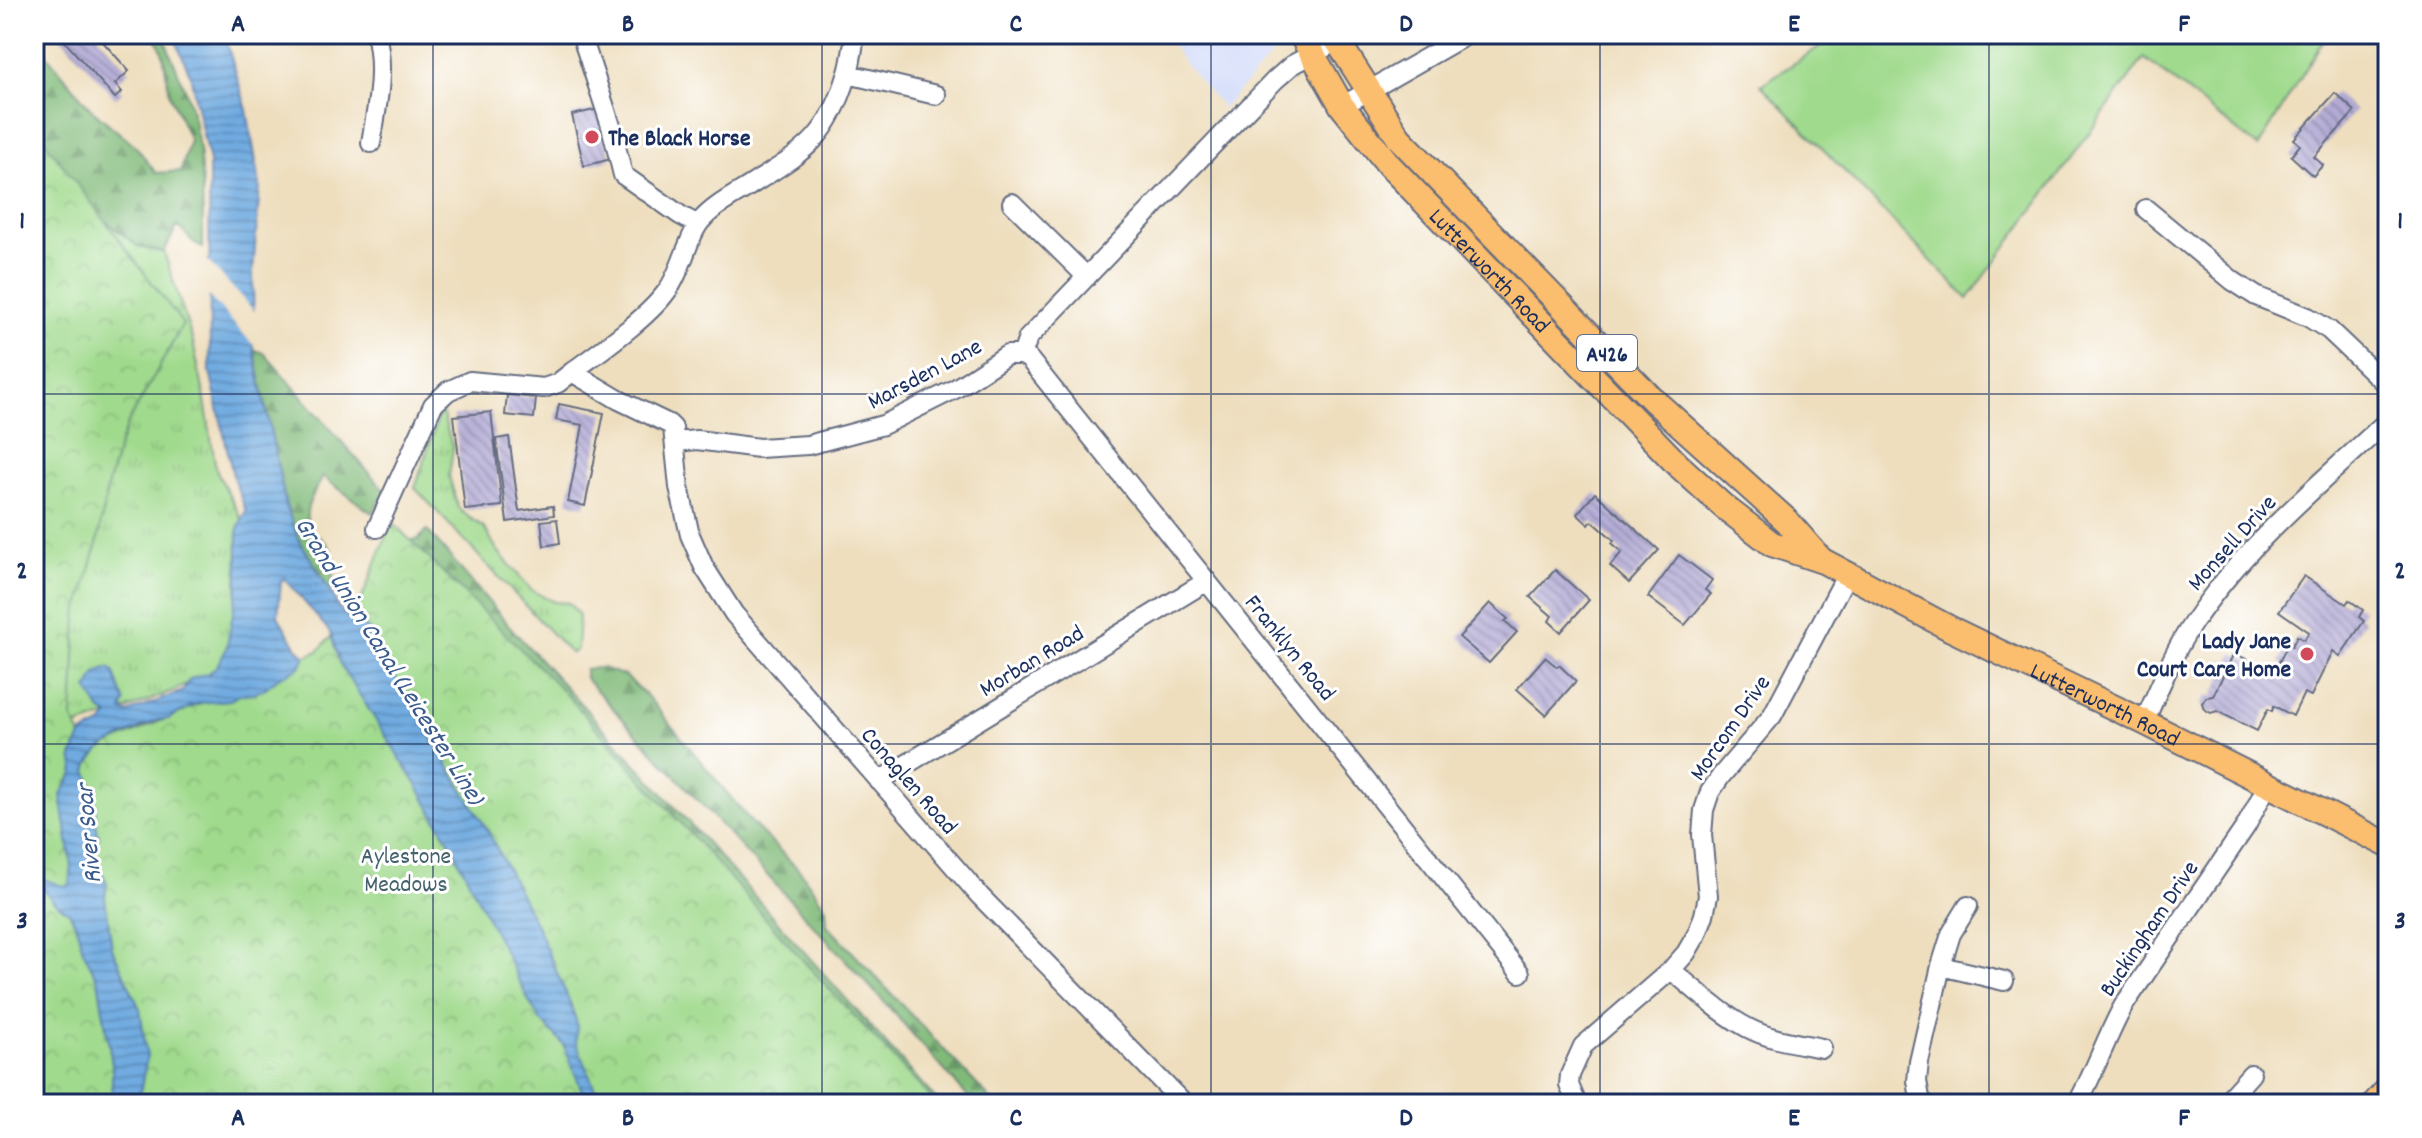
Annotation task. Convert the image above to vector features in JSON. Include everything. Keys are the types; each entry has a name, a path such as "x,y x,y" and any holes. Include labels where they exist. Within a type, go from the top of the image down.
{"highway":[{"path":"2377,1104 2388,1092"}],"main road":[{"name":"Lutterworth Road","path":"1335,38 1399,138 1641,388 1787,521 1823,561"},
{"name":"Lutterworth Road","path":"1306,44 1342,106 1414,193 1677,464 1723,506 1772,544 1823,561 1846,576 2388,845"},
{"path":"1772,544 1787,521"}],"street":[{"path":"371,143 380,77 380,49 376,34"},
{"path":"581,34 611,126 623,175 698,225"},
{"path":"377,528 433,405 448,391 470,381 544,388 558,383 650,310 668,291 682,267 698,225 711,210 799,155 820,135 834,111 848,74 856,34"},
{"path":"1342,106 1468,34"},
{"name":"Marsden Lane","path":"676,442 697,440 759,448 808,445 883,425 955,389 1007,355 1022,355 1028,338 1292,65 1306,44 1335,38"},
{"path":"848,74 936,95"},
{"path":"1012,203 1087,277"},
{"path":"2146,209 2233,281 2256,296 2308,317 2329,330 2388,386"},
{"name":"Franklyn Road","path":"1022,355 1029,359 1520,973"},
{"path":"572,372 619,400 669,424 676,442"},
{"name":"Monsell Drive","path":"2144,722 2191,625 2226,579 2263,538 2388,420"},
{"name":"Conaglen Road","path":"676,442 679,487 690,535 704,567 734,614 980,896 1184,1104"},
{"name":"Morcom Drive","path":"1577,1104 1569,1085 1570,1075 1583,1046 1671,970 1686,953 1704,915 1708,896 1702,835 1704,810 1710,792 1772,716 1846,576"},
{"name":"Morban Road","path":"879,781 1207,581"},
{"name":"Buckingham Drive","path":"2077,1104 2124,1005 2246,826 2268,784"},
{"path":"1924,1104 1917,1081 1919,1062 1951,934 1968,906"},
{"path":"1941,966 2004,981"},
{"path":"1671,970 1749,1028 1784,1041 1822,1048"},
{"path":"2224,1104 2251,1074"}],"shaded area":[{"path":"1167,34 1276,34 1281,45 1223,108 1183,61"}],"green space":[{"path":"155,34 163,34 194,121 201,175 203,248 177,226 164,252 139,247 102,218 34,144 34,39 90,108 137,148 156,173 181,171 190,140 170,95 163,54"},
{"path":"1839,34 2327,34 2258,147 2144,58 1968,299 1761,85"},
{"name":"Aylestone Meadows","path":"34,127 183,324 127,425 118,449 77,616 72,717 89,753 318,651 358,608 392,522 566,694 808,966 936,1104 34,1104"},
{"path":"34,144 139,247 164,252 193,342 216,470 242,520 238,528 231,639 216,668 184,686 121,712 113,671 108,668 96,673 110,715 34,741"},
{"path":"254,349 264,353 386,492 372,513 323,477 310,502 307,518 310,527 327,544 334,558 330,591 298,538 286,506"},
{"path":"441,409 453,449 449,476 458,508 484,527 497,550 531,590 554,602 569,603 579,615 577,649 571,654 415,488"},
{"path":"427,530 511,628 940,1104 931,1104 405,540 418,540"},
{"path":"602,668 625,676 647,696 751,822 801,872 826,908 827,925 995,1104 974,1104 887,1005 585,678 585,669"}],"water":[{"name":"River Soar","path":"173,34 224,34 247,110 260,185 253,272 254,349 286,506 298,538 337,606 348,618 358,621 371,632 387,664 487,829 538,929 571,1005 577,1024 576,1042 601,1104 587,1104 564,1045 540,1020 530,1003 450,843 340,664 330,632 284,578 281,581 278,616 305,656 300,667 254,693 241,694 230,700 199,703 126,735 101,749 87,771 99,838 92,844 93,854 107,883 105,897 112,948 140,1009 147,1057 138,1104 112,1104 112,1064 98,980 69,912 54,902 34,878 69,886 72,867 61,795 73,774 72,756 82,734 101,725 109,715 101,711 88,690 96,673 109,668 113,671 125,702 122,711 128,713 183,691 190,679 209,673 216,667 226,650 238,588 238,528 246,511 234,480 210,372 209,162 190,74"}],"pier":[{"path":"206,259 257,314 259,351 206,293"}],"building":[{"path":"58,34 96,34 129,71 115,84 122,92 115,98"},
{"path":"2335,93 2355,111 2314,157 2323,165 2313,176 2291,156 2300,145 2294,139"},
{"name":"The Black Horse","path":"599,109 611,159 584,166 572,115"},
{"path":"507,395 536,398 534,418 505,415"},
{"path":"559,404 604,413 585,506 568,502 583,425 556,420"},
{"path":"491,412 502,506 465,510 454,416"},
{"path":"509,437 519,511 553,506 554,515 507,522 496,439"},
{"path":"1595,493 1659,550 1629,583 1610,566 1622,552 1612,543 1614,540 1592,521 1589,525 1577,514"},
{"path":"557,519 560,543 544,546 541,521"},
{"path":"1679,555 1712,580 1705,590 1711,594 1685,625 1648,597"},
{"path":"1555,570 1589,600 1561,632 1549,621 1552,616 1530,597"},
{"name":"Lady Jane Court Care Home","path":"2304,576 2346,604 2349,600 2363,610 2359,617 2364,621 2340,656 2333,651 2311,696 2304,693 2293,716 2274,706 2272,711 2268,709 2257,731 2217,711 2211,713 2204,709 2202,703 2206,697 2213,696 2234,653 2278,675 2283,664 2279,662 2288,644 2292,646 2297,636 2304,640 2309,632 2279,611"},
{"path":"1490,603 1517,632 1489,663 1459,637"},
{"path":"1545,657 1576,681 1546,715 1517,689"}],"place":[{"name":"The Black Horse","path":"592,137"},
{"name":"Lady Jane Court Care Home","path":"2307,654"}],"water label":[{"name":"Grand Union Canal (Leicester Line)","path":"391,660"}]}
